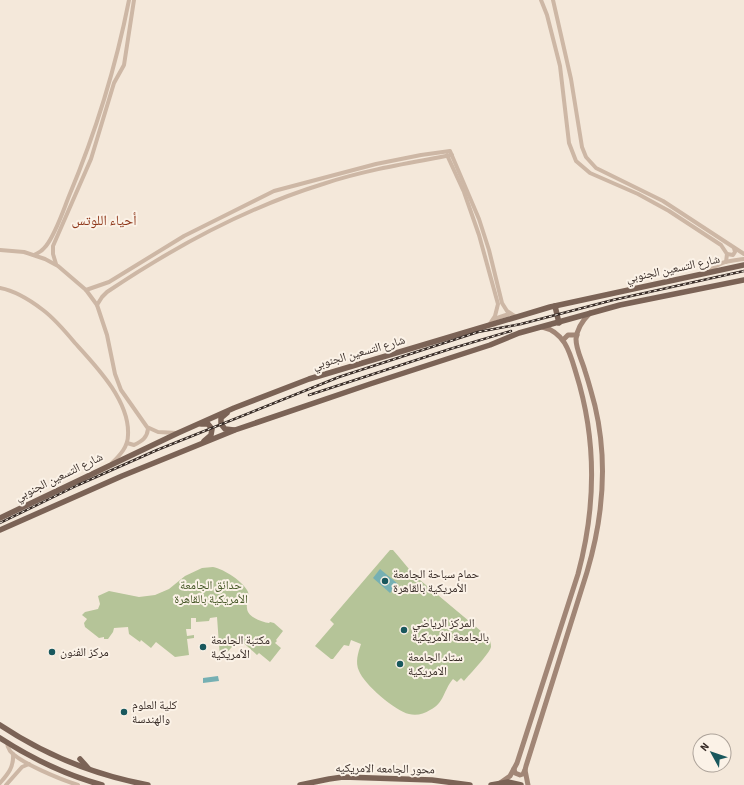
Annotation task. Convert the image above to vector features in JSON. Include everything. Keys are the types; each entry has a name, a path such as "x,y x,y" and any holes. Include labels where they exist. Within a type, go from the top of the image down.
{"main road":[{"name":"شارع التسعين الجنوبي","path":"0,518 178,432 234,408 309,379 555,306 710,271 744,265"},
{"name":"شارع التسعين الجنوبي","path":"0,530 115,479 235,430 490,345 519,333 627,303 744,280"},
{"path":"555,306 559,323"},
{"path":"514,769 515,773 520,775 523,774 525,770 593,552 598,528 601,498 601,453 599,432 590,388 578,349 577,335 582,322 590,313"},
{"path":"499,784 507,779 514,769 569,603 585,545 592,496 592,452 586,408 579,382 568,348 563,340 555,332 542,327"},
{"path":"563,340 570,335 577,335"},
{"path":"234,408 222,416 221,422 225,429 235,430"},
{"path":"199,424 208,424 212,431 211,435 201,444"},
{"path":"590,435 595,437 599,432"},
{"path":"592,452 597,449 601,453"},
{"path":"0,725 41,749 90,770 133,784 148,785"},
{"path":"0,738 80,783 102,785"},
{"path":"24,760 27,754"},
{"path":"80,759 90,770"},
{"path":"525,770 528,785"},
{"path":"350,777 352,784"},
{"name":"محور الجامعه الامريكيه","path":"300,785 328,779 350,777 363,779 432,780 470,785"},
{"path":"491,785 513,782 521,785"}],"street":[{"path":"34,255 42,251 48,245 65,206 93,132 117,51 129,0"},
{"path":"58,266 52,254 53,246 91,159 113,86 123,68 134,0"},
{"path":"553,0 571,79 583,151 586,157 594,166 669,204 744,254"},
{"path":"542,1 560,66 569,143 578,163 584,169 597,177 638,194 669,211 721,245 727,254 726,262"},
{"path":"117,51 122,51 125,54"},
{"path":"111,71 114,76 118,77"},
{"path":"445,151 464,192 484,251 498,304 494,319 489,326"},
{"path":"86,290 109,282 184,236 274,191 376,166 450,151 479,219 489,250 502,304 509,314 518,318"},
{"path":"97,306 107,292 150,264 202,234 233,219 286,197 376,166 452,155"},
{"path":"611,183 614,176"},
{"path":"727,254 734,254 734,248"},
{"path":"0,250 18,251 45,259 58,266 86,290 97,306 107,335 115,374 120,387 142,422 148,429 158,432 178,432"},
{"path":"710,271 717,265 744,259"},
{"path":"0,288 7,289 22,296 44,310 98,368 124,409 128,424 127,443 121,454 112,464"},
{"path":"494,319 509,314"},
{"path":"127,443 134,445 143,440 148,429"},
{"path":"6,742 9,750 13,754 29,764 66,781 80,783"},
{"path":"0,783 13,764 13,754"},
{"path":"6,785 22,767 29,764"},
{"path":"8,773 13,777"}],"green space":[{"name":"المركز الرياضي بالجامعة الأمريكية","path":"390,550 393,550 414,575 488,637 491,643 490,650 464,681 461,678 457,682 453,679 441,700 435,707 428,711 414,715 403,712 388,703 367,683 359,671 357,664 361,644 351,640 349,646 344,645 333,659 315,646 334,624 330,620"},
{"name":"حدائق الجامعة الأمريكية بالقاهرة","path":"213,567 223,570 233,576 246,588 248,592 247,606 249,614 263,622 274,623 283,631 275,643 281,648 270,662 259,653 257,655 239,639 223,657 220,658 217,617 210,618 209,621 196,622 196,618 191,618 191,629 186,629 187,636 194,635 194,638 187,639 189,655 175,657 156,642 151,648 141,640 140,642 129,634 128,627 114,628 108,639 104,639 104,637 99,638 85,627 84,623 87,619 82,615 85,612 98,609 100,604 98,596 109,591 139,597 155,595 169,589 185,576 202,568"}],"water":[{"name":"حمام سباحة الجامعة الأمريكية بالقاهرة","path":"380,569 398,584 390,593 373,578"},
{"path":"218,676 219,681 203,683 203,678"}],"railway":[{"path":"0,523 78,485 157,450 339,377 478,332 521,324 613,300 744,271"},
{"path":"309,395 450,349 511,331"}],"place":[{"name":"حمام سباحة الجامعة الأمريكية بالقاهرة","path":"385,581"},
{"name":"المركز الرياضي بالجامعة الأمريكية","path":"404,630"},
{"name":"مكتبة الجامعة الأمريكية","path":"203,647"},
{"name":"مركز الفنون","path":"52,652"},
{"name":"ستاد الجامعة الامريكية","path":"400,664"},
{"name":"كلية العلوم والهندسة","path":"124,712"}],"district":[{"name":"أحياء اللوتس","path":"104,221"}]}
